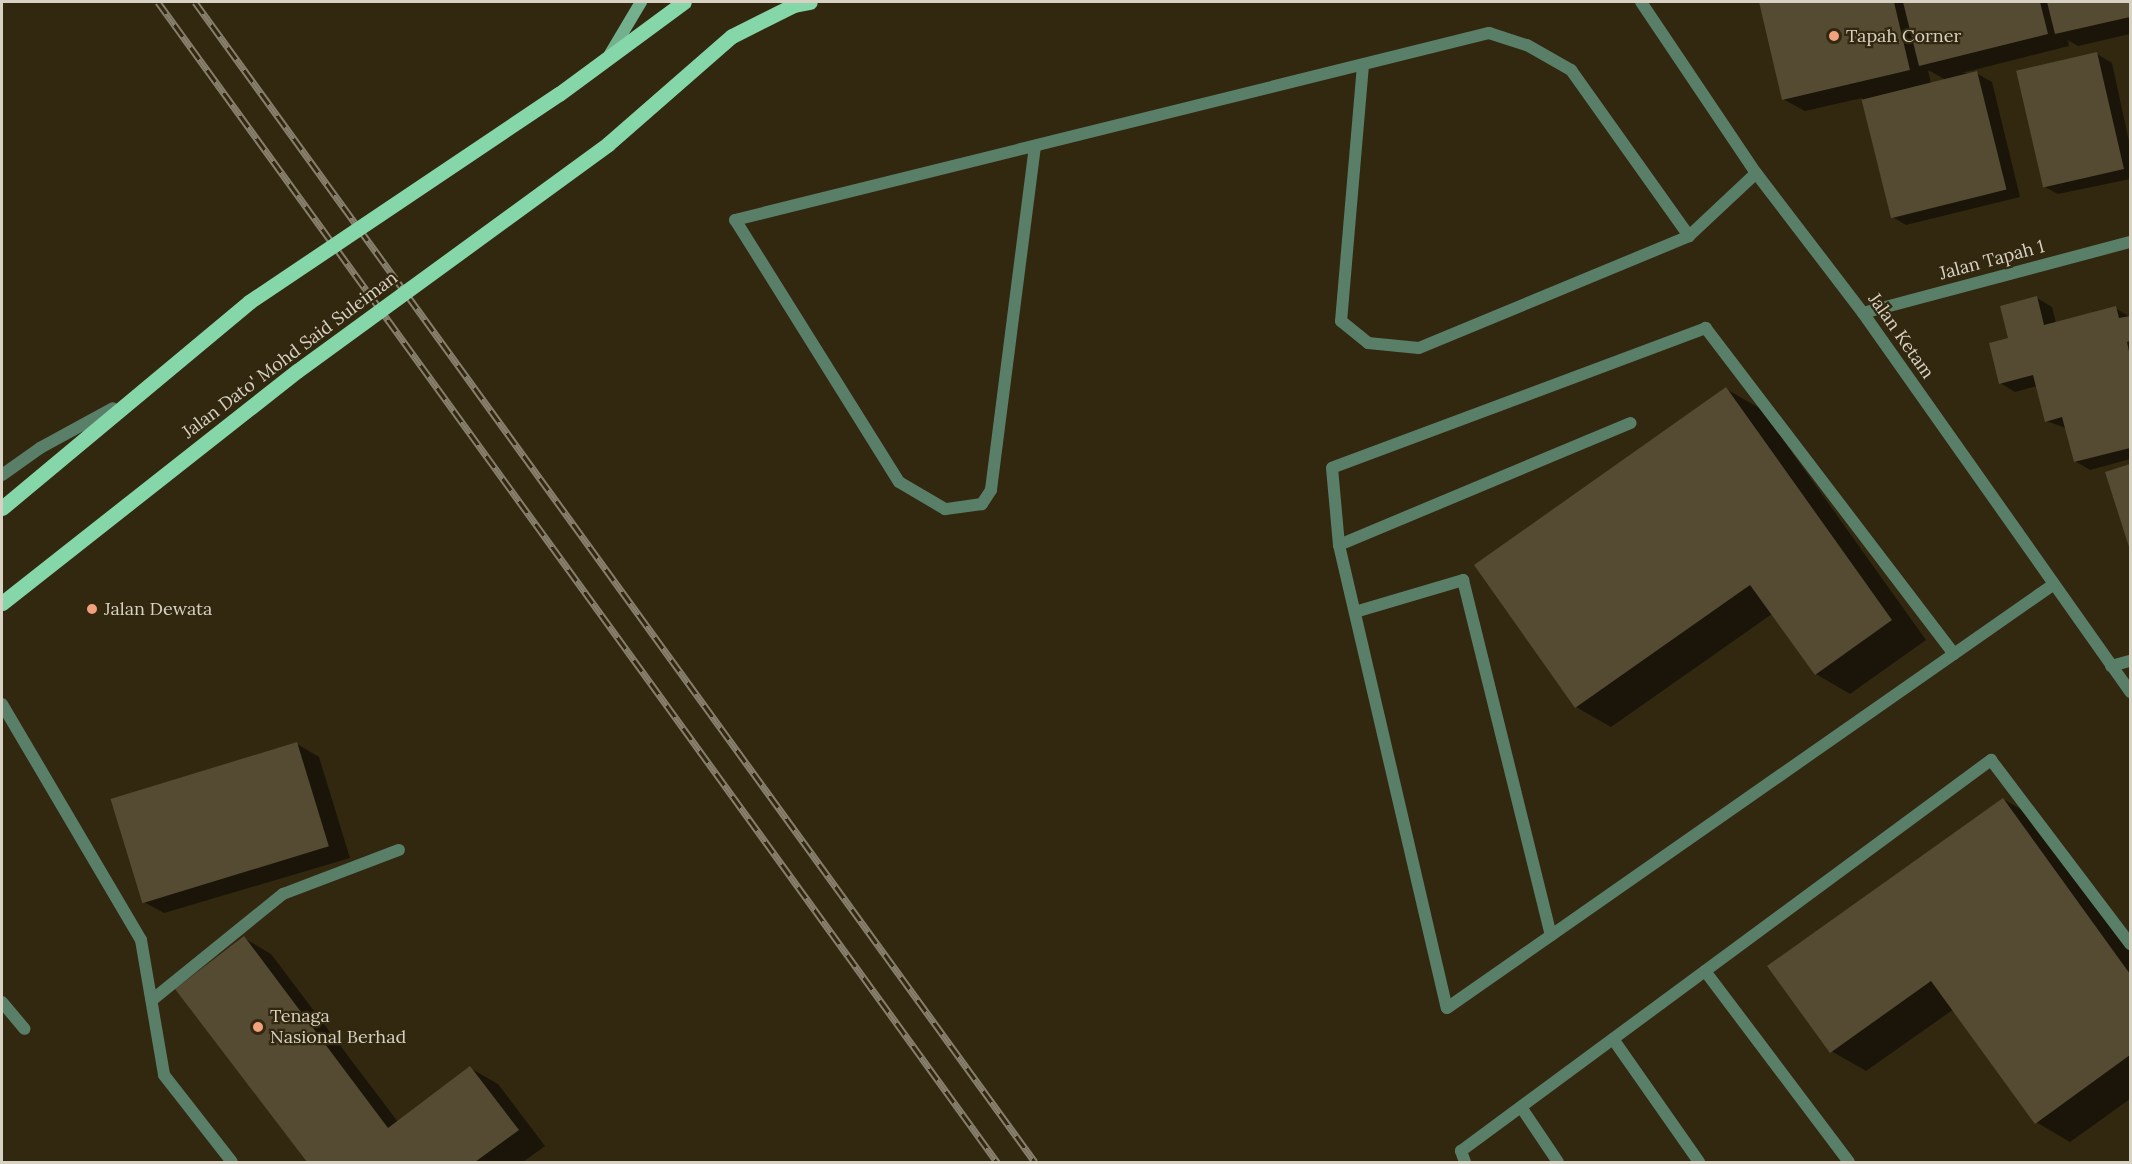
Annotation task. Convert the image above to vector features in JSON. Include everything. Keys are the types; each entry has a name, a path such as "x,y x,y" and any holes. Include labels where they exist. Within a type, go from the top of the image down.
{"main road":[{"path":"2,508 249,302 559,94 684,2"},
{"name":"Jalan Dato' Mohd Said Suleiman","path":"2,603 297,371 608,144 732,36 794,5 810,2"}],"street":[{"path":"608,58 641,2"},
{"name":"Jalan Ketam","path":"1641,2 1756,173 1863,313 2130,692"},
{"path":"1035,146 992,490 982,504 945,509 899,482 735,220 1489,33 1527,45 1571,70 1689,236"},
{"path":"1362,65 1341,321 1368,343 1419,348 1689,236 1756,173"},
{"name":"Jalan Tapah 1","path":"1863,313 2130,242"},
{"path":"1954,654 1706,328 1332,468 1340,545 1354,612 1447,1008 1551,935 1954,654 2054,584"},
{"path":"2,475 40,448 70,434 142,391"},
{"path":"1340,545 1630,423"},
{"path":"1354,612 1463,580 1551,935"},
{"path":"2111,666 2130,661"},
{"path":"2,704 141,940 164,1076 232,1162"},
{"path":"1463,1157 1521,1107 1991,760 2130,944"},
{"path":"152,1000 283,894 399,850"},
{"path":"1705,971 1849,1162"},
{"path":"2,1002 25,1029"},
{"path":"1613,1039 1699,1162"},
{"path":"1521,1107 1558,1162"}],"building":[{"name":"Tapah Corner","path":"1759,2 1894,2 1910,70 1782,100"},
{"path":"1903,2 2040,2 2048,34 1919,66"},
{"path":"2047,2 2130,2 2130,17 2055,34"},
{"path":"2097,52 2124,169 2043,188 2016,71"},
{"path":"1977,71 2007,189 1891,218 1862,100"},
{"path":"2037,296 2044,325 2116,306 2119,318 2130,316 2130,341 2127,342 2130,356 2130,448 2074,462 2062,417 2045,422 2033,375 1999,384 1989,343 2008,338 2000,306"},
{"path":"1726,387 1892,620 1815,675 1750,585 1575,708 1474,565"},
{"path":"2130,464 2130,550 2105,472"},
{"path":"297,742 329,846 142,903 111,799"},
{"path":"2003,798 2130,974 2130,1055 2035,1124 1931,981 1830,1053 1767,966"},
{"name":"Tenaga Nasional Berhad","path":"244,936 388,1128 470,1066 519,1130 475,1162 307,1162 175,989"}],"railway":[{"path":"158,2 997,1162"},
{"path":"195,2 1035,1162"}],"place":[{"name":"Tapah Corner","path":"1834,36"},
{"name":"Jalan Dewata","path":"92,609"},
{"name":"Tenaga Nasional Berhad","path":"258,1027"}]}
